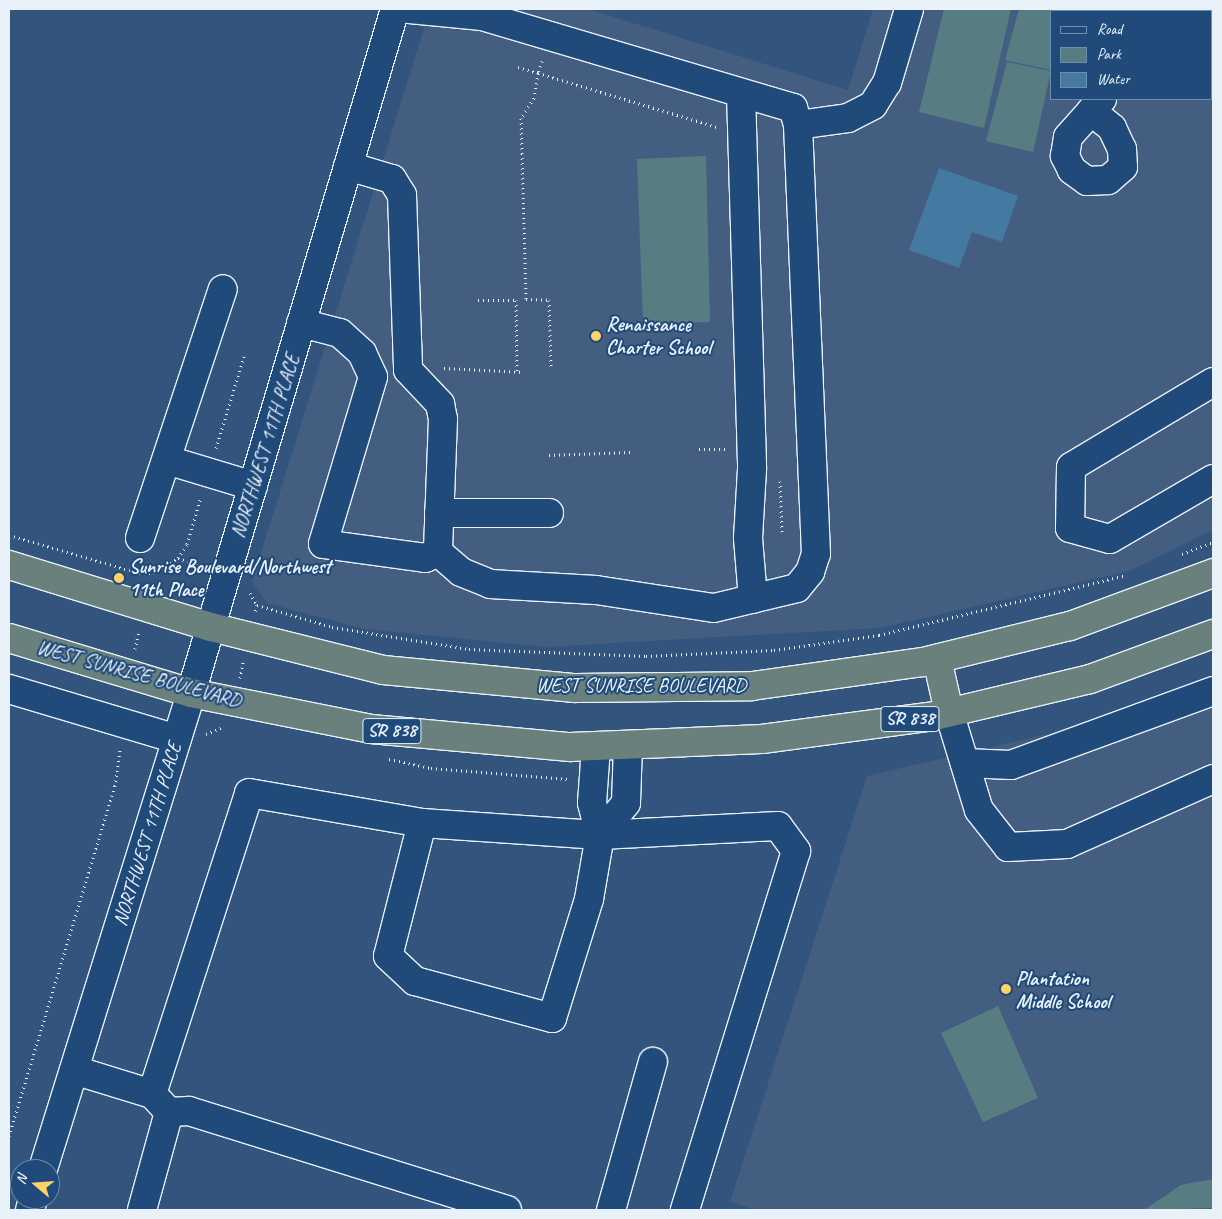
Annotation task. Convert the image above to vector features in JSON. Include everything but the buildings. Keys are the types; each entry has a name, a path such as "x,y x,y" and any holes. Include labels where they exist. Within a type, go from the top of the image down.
{"highway":[{"name":"WEST SUNRISE BOULEVARD","path":"9,565 211,626 383,670 575,688 752,686 937,658 1070,626 1213,573"},
{"name":"WEST SUNRISE BOULEVARD","path":"9,638 191,693 371,729 596,747 762,739 949,712 1090,679 1213,634"},
{"path":"937,658 949,712"}],"street":[{"name":"NORTHWEST 11TH PLACE","path":"46,1159 191,693 395,9"},
{"path":"409,9 482,16 793,108 798,125 816,554 810,572 797,588 714,608 596,590 490,584 461,572 438,552"},
{"path":"798,125 848,118 873,105 887,83 909,9"},
{"path":"741,93 752,469 748,538 753,599"},
{"path":"348,166 392,179 402,195 408,370 440,404 438,552"},
{"path":"140,538 223,289"},
{"path":"301,322 340,333 362,354 373,377 323,544 425,558 438,552"},
{"path":"373,377 408,370"},
{"path":"1213,382 1071,467 1070,528 1110,540 1213,479"},
{"path":"167,460 253,486"},
{"path":"439,513 549,513"},
{"path":"9,689 177,739"},
{"path":"965,763 1011,765 1213,691"},
{"path":"949,712 979,810 1008,847 1067,844 1213,779"},
{"path":"600,835 626,803 628,745"},
{"path":"422,823 388,956 415,981 552,1018 589,899 600,835 592,804 596,747"},
{"path":"142,1210 161,1103 249,793 422,823 600,835 778,826 796,851 685,1210"},
{"path":"611,1210 653,1062"},
{"path":"74,1070 161,1103 189,1111 440,1200 507,1210"}],"path":[{"path":"550,36 538,73 534,98 521,118 526,299 549,300 551,369"},
{"path":"518,67 725,129"},
{"path":"478,300 516,300 517,372"},
{"path":"436,363 447,370 524,372"},
{"path":"699,449 732,448"},
{"path":"549,455 631,452"},
{"path":"779,474 782,532"},
{"path":"9,1136 121,764 118,744 111,737 117,721"}],"shaded area":[{"name":"Renaissance Charter School","path":"430,9 588,9 848,90 873,9 1213,9 1213,530 1129,571 880,628 545,647 364,629 267,603 252,582"},
{"name":"Plantation Middle School","path":"1213,681 1213,1210 756,1210 730,1202 867,776 1134,714"}],"green space":[{"path":"944,9 1011,9 984,128 919,112"},
{"path":"1019,9 1067,9 1050,10 1050,70 1005,60"},
{"path":"1007,62 1050,71 1033,152 986,141"},
{"path":"706,156 710,322 643,324 637,159"},
{"path":"998,1006 1038,1098 983,1122 941,1033"},
{"path":"1213,1179 1213,1208 1144,1210 1181,1185"}],"water":[{"path":"939,168 1018,196 1002,242 972,232 959,268 909,250"}],"place":[{"name":"Renaissance Charter School","path":"596,336"},
{"name":"Sunrise Boulevard/Northwest 11th Place","path":"119,578"},
{"name":"Plantation Middle School","path":"1006,989"}]}
